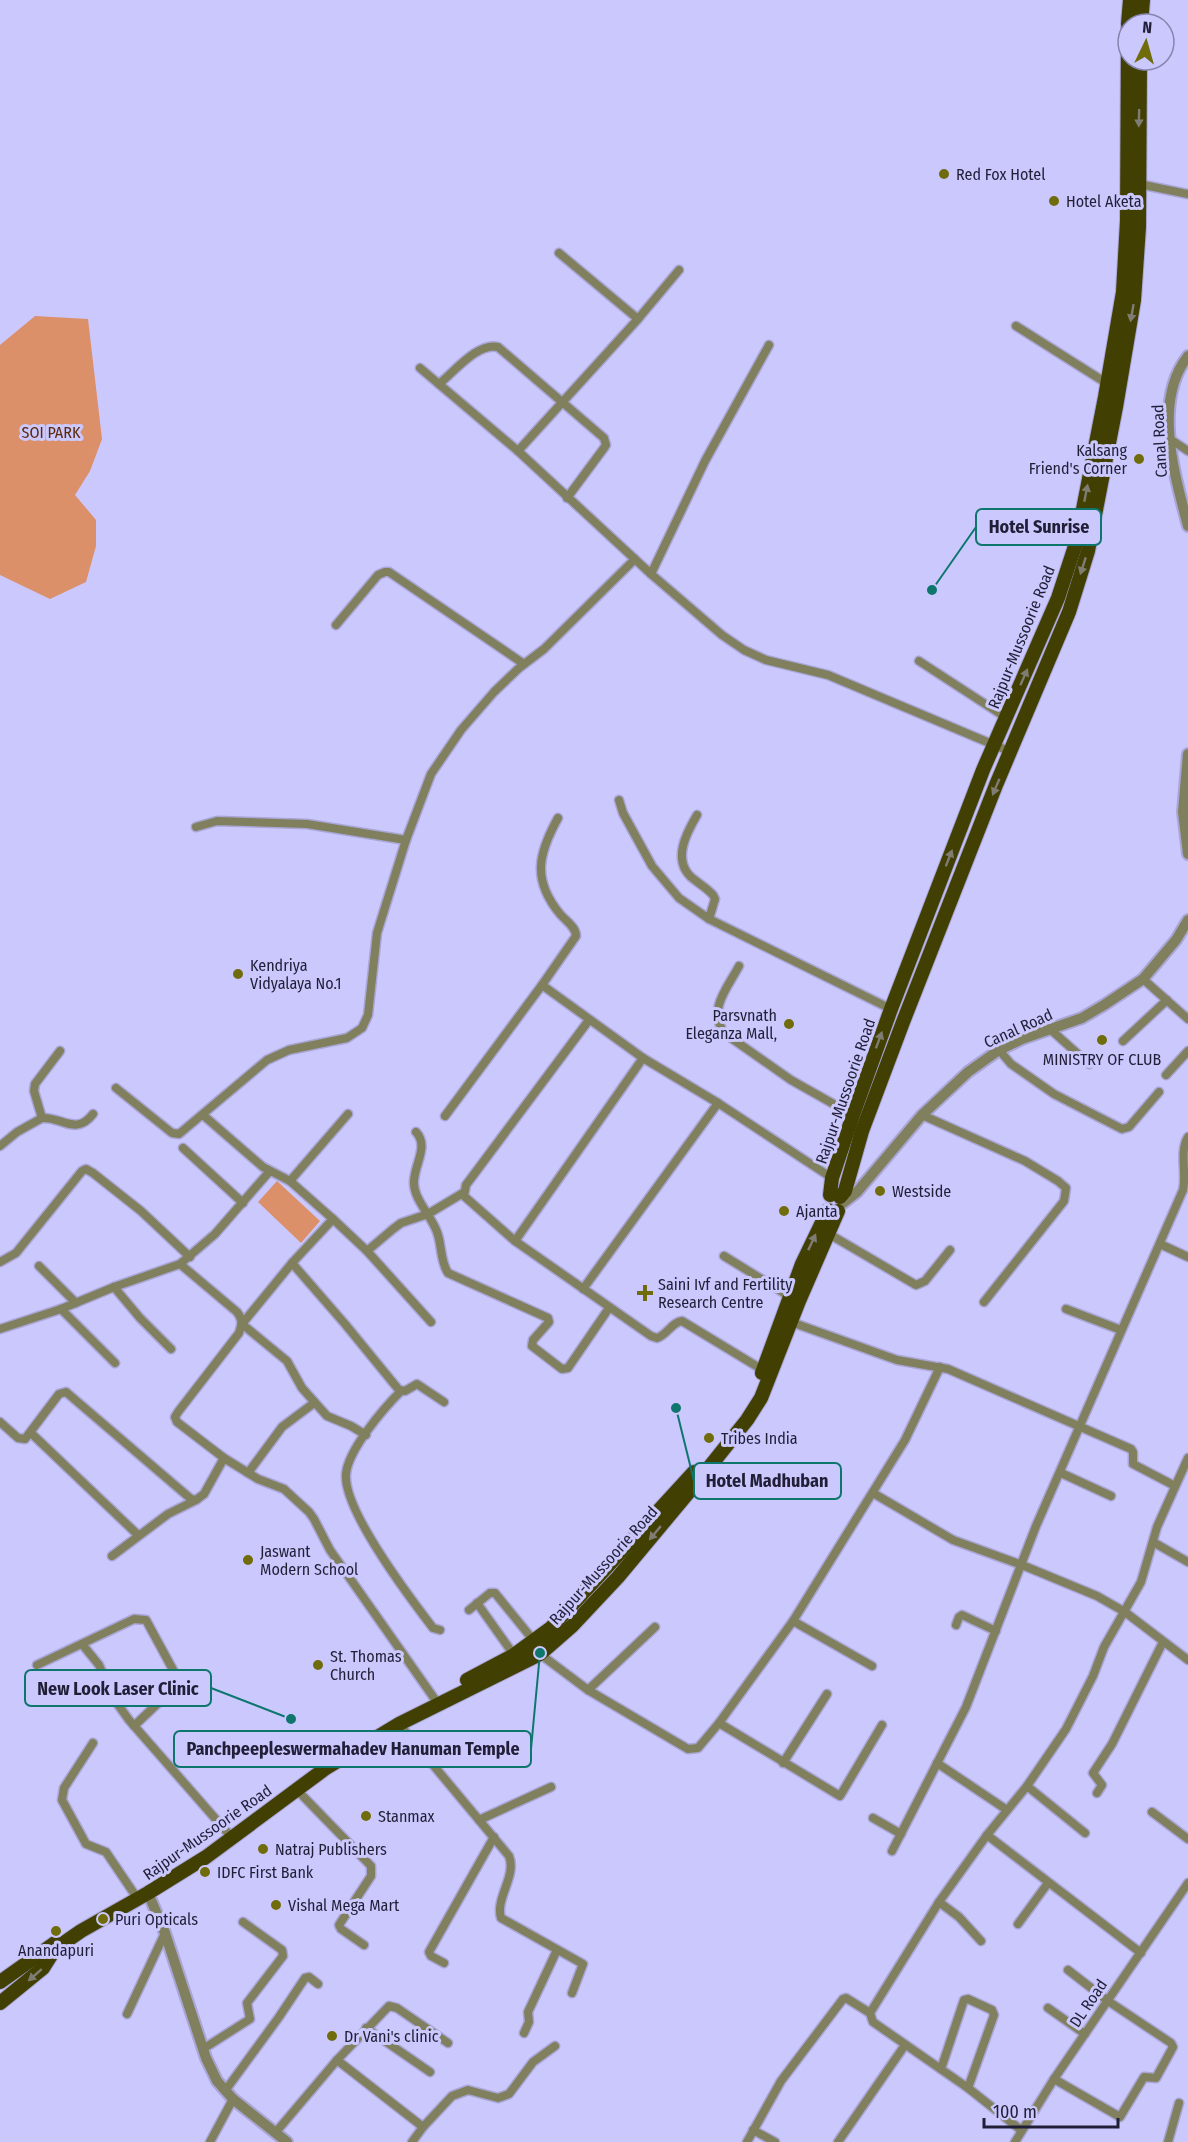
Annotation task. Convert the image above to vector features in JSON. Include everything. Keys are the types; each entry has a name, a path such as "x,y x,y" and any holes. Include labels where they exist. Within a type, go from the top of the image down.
{"main road":[{"name":"Rajpur-Mussoorie Road","path":"2,1981 72,1931 197,1855 302,1774 357,1738 514,1655 537,1647 551,1628 692,1474 746,1411 789,1296 836,1203 845,1191 862,1131 903,1022 996,785 1068,612 1088,551 1113,387 1123,292 1128,221 1128,72"},
{"name":"Rajpur-Mussoorie Road","path":"4,1999 43,1968 55,1949 81,1931 206,1857 296,1789 353,1750 573,1626 618,1577 747,1420 768,1383 814,1264 829,1234 836,1203 832,1178 853,1114 891,1009 994,744 1058,598 1077,540 1134,300 1139,227 1140,72"},
{"path":"2,1981 10,1981 14,1984 4,1999"}],"street":[{"path":"1139,184 1188,194"},
{"path":"559,253 638,319"},
{"path":"518,451 638,319 679,270"},
{"path":"1016,326 1113,387"},
{"path":"439,384 481,348 492,345 503,350 604,438 606,442 604,448 567,498"},
{"path":"651,574 705,461 769,345"},
{"name":"Canal Road","path":"1188,357 1175,378 1169,413 1170,439 1178,490 1188,526"},
{"path":"420,368 518,451 651,574 722,635 744,650 766,660 828,675 1011,752"},
{"path":"1170,439 1188,451"},
{"path":"116,1088 176,1134 182,1132 267,1060 279,1053 347,1038 362,1028 368,1015 376,933 406,840 431,774 461,730 494,692 544,648 635,559"},
{"path":"336,625 378,575 389,572 524,664"},
{"path":"919,661 1002,715 1007,716"},
{"path":"1188,754 1183,812 1188,854"},
{"path":"619,800 640,847 662,880 679,898 709,919 891,1009"},
{"path":"697,815 684,836 683,859 689,875 715,898 709,919"},
{"path":"445,1116 572,944 577,933 552,904 540,876 545,840 558,819"},
{"path":"196,827 217,821 307,824 406,840"},
{"name":"Canal Road","path":"836,1203 857,1192 922,1115 968,1072 999,1050 1082,1018 1143,979 1176,940 1188,920"},
{"path":"739,966 717,1006 718,1024 724,1033 791,1080 853,1114"},
{"path":"1143,979 1188,1019"},
{"path":"542,985 643,1058 718,1103 832,1178"},
{"path":"1123,1041 1167,1000"},
{"path":"590,1020 466,1185 464,1192 466,1200 515,1241 609,1308 657,1338 676,1322 682,1321 763,1370"},
{"path":"1050,1029 1089,1064"},
{"path":"999,1050 1011,1064 1054,1094 1122,1129 1129,1127 1159,1092"},
{"path":"42,1118 34,1091 35,1084 60,1051"},
{"path":"1166,1075 1188,1051"},
{"path":"515,1241 643,1058"},
{"path":"583,1289 718,1103"},
{"path":"0,1146 17,1132 42,1118 75,1125 88,1121 93,1114"},
{"path":"290,1181 348,1114"},
{"path":"202,1115 270,1172 290,1181 333,1219 367,1251 431,1322"},
{"path":"922,1115 1025,1161 1058,1181 1065,1188 1064,1201 984,1302"},
{"path":"416,1132 421,1137 423,1145 416,1172 415,1187 439,1236 444,1266 448,1273 548,1318 549,1322 533,1340 532,1346 562,1369 568,1368 609,1308"},
{"path":"892,1851 966,1707 1036,1526 1183,1190 1186,1178 1184,1146 1188,1137"},
{"path":"183,1148 243,1203"},
{"path":"0,1262 16,1253 86,1169 141,1211 190,1257"},
{"path":"0,1329 61,1309 114,1287 180,1264 215,1234 270,1172"},
{"path":"367,1251 401,1223 428,1214 464,1192"},
{"path":"333,1219 292,1263 242,1324 238,1334 175,1417 177,1422 224,1458 248,1473 284,1489 314,1519 330,1550 434,1698"},
{"path":"829,1234 916,1285 925,1281 950,1250"},
{"path":"1160,1244 1188,1257"},
{"path":"724,1256 789,1296"},
{"path":"292,1263 401,1392"},
{"path":"180,1264 237,1312 242,1324 287,1361 302,1388 314,1403 332,1419 366,1435"},
{"path":"39,1266 76,1303"},
{"path":"114,1287 140,1318 171,1349"},
{"path":"61,1309 115,1362"},
{"path":"1066,1309 1121,1330"},
{"path":"791,1322 897,1360 940,1367 1081,1427 1131,1449 1133,1464 1175,1486"},
{"path":"469,1610 490,1593 495,1593 537,1647 588,1690 691,1750 698,1748 719,1723 793,1620 905,1440 940,1367"},
{"path":"440,1630 433,1628 397,1581 349,1496 346,1483 348,1463 379,1414 401,1392 417,1384 444,1402"},
{"path":"0,1422 21,1439 25,1439 59,1394 66,1392 185,1496 196,1500"},
{"path":"248,1473 282,1427 314,1403"},
{"path":"31,1433 138,1535"},
{"path":"112,1556 168,1514 204,1494 224,1458"},
{"path":"870,2013 939,1902 987,1835 1027,1786 1066,1729 1104,1647 1142,1582 1157,1527 1175,1486 1185,1472 1188,1458"},
{"path":"1061,1473 1111,1496"},
{"path":"873,1494 953,1540 1097,1596 1125,1612 1188,1660"},
{"path":"1153,1542 1188,1562"},
{"path":"477,1603 514,1655"},
{"path":"956,1625 962,1615 996,1631"},
{"path":"37,1665 134,1619 140,1618 149,1622 178,1679 174,1688 134,1726"},
{"path":"793,1620 872,1666"},
{"path":"588,1690 655,1627"},
{"path":"1097,1793 1101,1784 1093,1773 1112,1744 1163,1642"},
{"path":"82,1644 99,1665 114,1699 134,1726 227,1832"},
{"path":"783,1763 827,1694"},
{"path":"719,1723 840,1796 882,1725"},
{"path":"399,1724 479,1821 506,1850 511,1860 500,1912 501,1918 583,1964 572,1993"},
{"path":"93,1743 64,1788 62,1800 86,1844 106,1852 133,1892"},
{"path":"937,1763 1007,1810"},
{"path":"1027,1786 1084,1833"},
{"path":"479,1821 551,1787"},
{"path":"296,1789 371,1866 371,1875 339,1925 363,1945"},
{"path":"1152,1812 1188,1839"},
{"path":"873,1818 901,1834"},
{"path":"987,1835 1141,1953"},
{"path":"444,1964 431,1956 429,1952 494,1837"},
{"path":"1018,1924 1048,1883"},
{"name":"DL Road","path":"1015,2142 1054,2079 1188,1883"},
{"path":"148,1893 165,1933 203,2049 217,2081 229,2095 287,2142"},
{"path":"939,1902 959,1917 981,1941"},
{"path":"203,2049 250,2019 247,2002 283,1956 282,1950 243,1922"},
{"path":"127,2014 165,1933"},
{"path":"524,2033 529,2022 528,2012 557,1950"},
{"path":"1054,2079 1119,2117 1144,2077 1156,2078 1173,2049 1173,2045 1108,2001 1068,1970"},
{"path":"210,2142 229,2095 305,1978 309,1977 318,1984"},
{"path":"747,2142 781,2081 846,1998 870,2013 873,2022 941,2068 1021,2130"},
{"path":"941,2068 964,2000 992,2010 994,2015 968,2088"},
{"path":"276,2132 337,2060 386,2008 393,2006 448,2043"},
{"path":"1048,2008 1085,2034"},
{"path":"366,2028 430,2072"},
{"path":"837,2142 905,2045"},
{"path":"412,2142 446,2103 461,2091 480,2092 498,2098 509,2094 533,2062 555,2046"},
{"path":"337,2060 423,2127"},
{"path":"1168,2142 1179,2103"},
{"path":"753,2130 775,2142"}],"green space":[{"name":"SOI PARK","path":"35,316 88,319 102,439 90,471 75,495 96,520 96,546 86,582 50,599 0,575 0,345"},
{"path":"277,1181 320,1221 301,1243 258,1202"}],"place":[{"name":"Red Fox Hotel","path":"944,174"},
{"name":"Hotel Aketa","path":"1054,201"},
{"name":"Kalsang Friend's Corner","path":"1139,459"},
{"name":"Hotel Sunrise","path":"932,590"},
{"name":"Kendriya Vidyalaya No.1","path":"238,974"},
{"name":"Parsvnath Eleganza Mall,","path":"789,1024"},
{"name":"MINISTRY OF CLUB","path":"1102,1040"},
{"name":"Westside","path":"880,1191"},
{"name":"Ajanta","path":"784,1211"},
{"name":"Saini Ivf and Fertility Research Centre","path":"645,1293"},
{"name":"Hotel Madhuban","path":"676,1408"},
{"name":"Tribes India","path":"709,1438"},
{"name":"Jaswant Modern School","path":"248,1560"},
{"name":"Panchpeepleswermahadev Hanuman Temple","path":"540,1653"},
{"name":"St. Thomas Church","path":"318,1665"},
{"name":"New Look Laser Clinic","path":"291,1719"},
{"name":"Stanmax","path":"366,1816"},
{"name":"Natraj Publishers","path":"263,1849"},
{"name":"IDFC First Bank","path":"205,1872"},
{"name":"Vishal Mega Mart","path":"276,1905"},
{"name":"Puri Opticals","path":"103,1919"},
{"name":"Anandapuri","path":"56,1931"},
{"name":"Dr Vani's clinic","path":"332,2036"}]}
